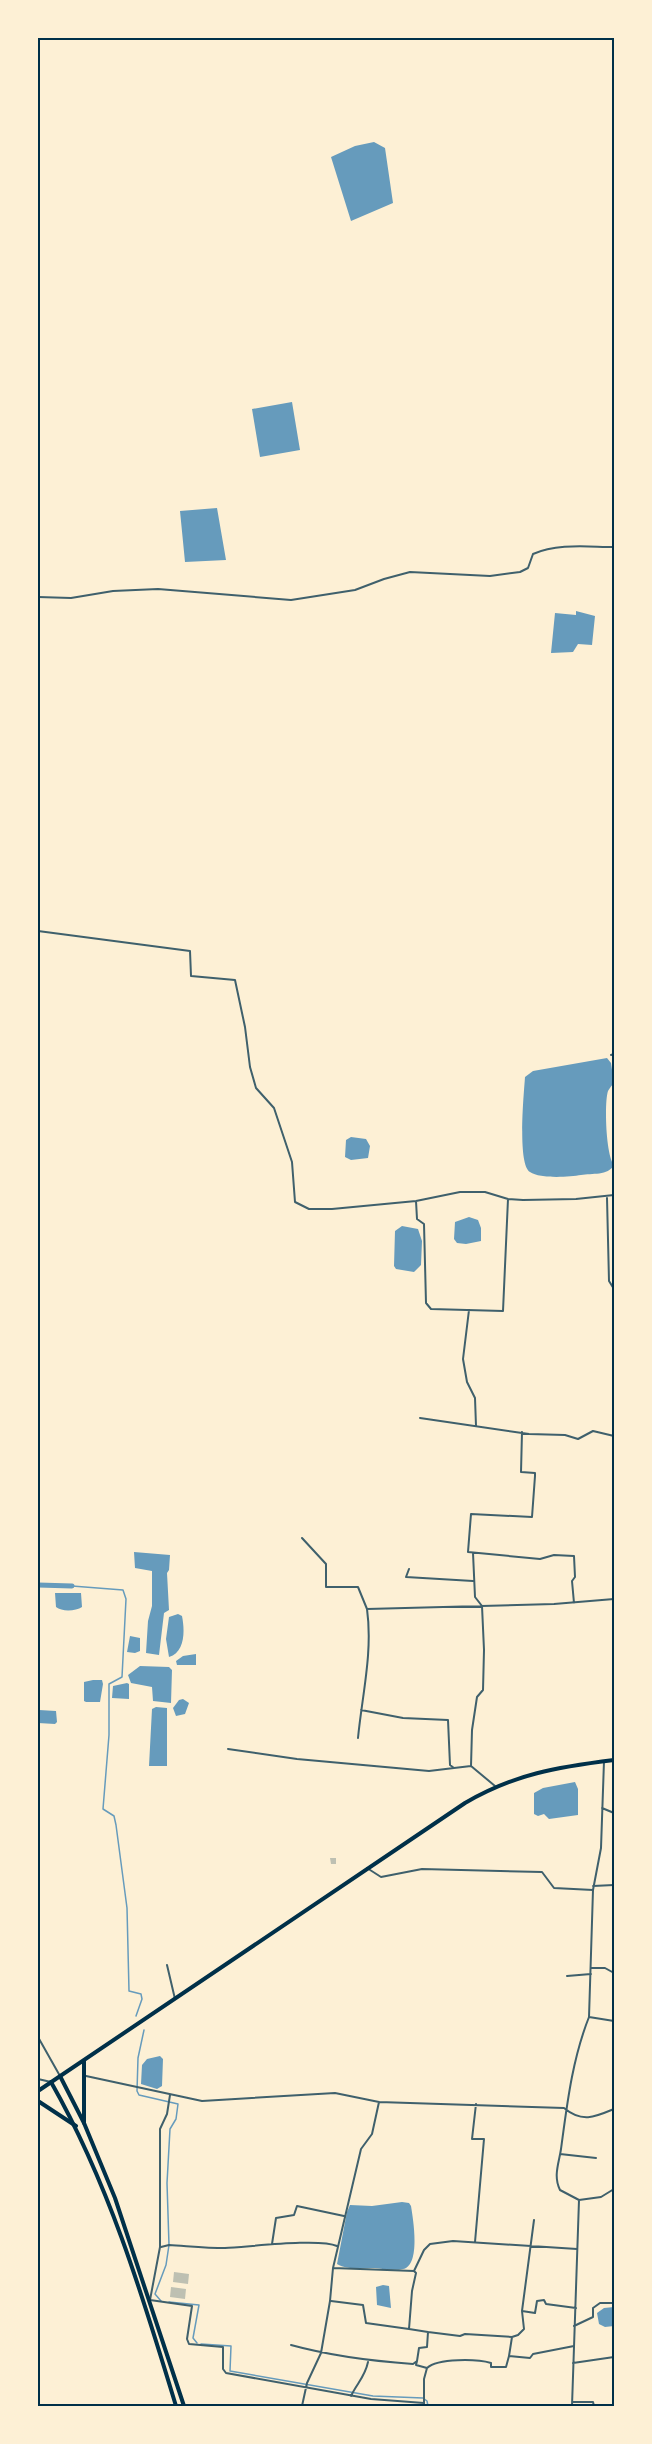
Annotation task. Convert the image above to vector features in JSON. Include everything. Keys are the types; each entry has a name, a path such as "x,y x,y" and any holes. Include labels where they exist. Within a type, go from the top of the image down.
{"main road":[{"path":"38,2091 465,1803 495,1786 528,1775 615,1760"},
{"path":"84,2060 84,2123"},
{"path":"60,2076 84,2123 115,2198 184,2406"},
{"path":"51,2082 76,2126 127,2248 176,2406"},
{"path":"38,2101 76,2126"}],"street":[{"path":"38,597 70,598 113,591 158,588 291,600 355,590 410,572 490,576 520,572 528,568 533,554 542,550 568,546 615,547"},
{"path":"38,931 190,951 192,976 236,980 250,1067 256,1088 274,1108 292,1162 295,1202 309,1209 416,1201 460,1192 485,1192 508,1199 576,1199 615,1195"},
{"path":"607,1197 609,1281 615,1289"},
{"path":"416,1201 417,1219 424,1224 426,1303 431,1309 503,1311 508,1199"},
{"path":"469,1310 463,1359 467,1382 475,1398 476,1426"},
{"path":"420,1418 522,1432 565,1435 578,1439 592,1431 615,1436"},
{"path":"522,1432 521,1472 534,1473 535,1476 532,1517 471,1514 468,1552 540,1558 554,1555 574,1556 575,1577 572,1581 574,1603"},
{"path":"302,1538 326,1564 326,1587 357,1587 367,1609 369,1640 358,1738"},
{"path":"471,1767 472,1730 477,1697 483,1690 482,1606 475,1597 473,1552"},
{"path":"409,1569 406,1577 473,1581"},
{"path":"367,1609 574,1603 615,1599"},
{"path":"361,1710 403,1718 448,1720 450,1765 454,1768"},
{"path":"228,1749 297,1759 429,1771 471,1767 495,1786"},
{"path":"604,1761 601,1848 593,1888 589,2018 583,2032 564,2108 556,2175 560,2190 579,2200 601,2197 615,2189"},
{"path":"602,1808 615,1813"},
{"path":"367,1868 381,1877 422,1869 542,1872 554,1888 593,1888 615,1885"},
{"path":"167,1965 175,1999"},
{"path":"591,1968 605,1968 615,1973"},
{"path":"567,1976 591,1974"},
{"path":"589,2018 615,2021"},
{"path":"38,2037 60,2076"},
{"path":"83,2076 202,2101 335,2093 379,2102 564,2108 574,2117 591,2118 615,2109"},
{"path":"38,2079 51,2082"},
{"path":"170,2095 167,2114 160,2129 160,2247 150,2300 192,2306 187,2339 189,2344 222,2347 223,2368 226,2373 306,2385 351,2396 424,2405 424,2379 430,2364 454,2361 485,2362 491,2363 491,2367 506,2367 512,2337"},
{"path":"302,2406 306,2385 321,2353 333,2268 344,2216 352,2193 361,2149 372,2134 379,2102"},
{"path":"475,2242 484,2139 472,2139 476,2104"},
{"path":"560,2154 596,2158"},
{"path":"572,2406 579,2200"},
{"path":"272,2245 276,2217 294,2215 297,2206 344,2216"},
{"path":"330,2301 363,2305 366,2323 460,2336 465,2334 512,2337 518,2335 524,2329 522,2311 534,2220"},
{"path":"408,2329 416,2273 414,2271 424,2250 430,2244 453,2241 577,2248"},
{"path":"160,2247 169,2245 223,2248 329,2244 337,2246"},
{"path":"333,2268 414,2271"},
{"path":"522,2311 535,2313 537,2301 544,2301 554,2307 576,2308"},
{"path":"574,2326 593,2317 593,2308 600,2303 615,2303"},
{"path":"427,2368 416,2365 419,2348 427,2347 428,2332"},
{"path":"291,2344 321,2353 368,2361 413,2364 417,2361"},
{"path":"509,2356 530,2358 533,2354 574,2346"},
{"path":"573,2363 615,2357"},
{"path":"351,2396 366,2376 368,2361"},
{"path":"572,2402 593,2402 594,2406"}],"water":[{"path":"374,142 385,148 393,203 351,221 331,157 355,146"},
{"path":"292,402 300,450 260,457 252,409"},
{"path":"217,508 226,560 185,562 180,511"},
{"path":"576,611 595,616 592,645 578,644 573,652 551,653 555,613 576,615"},
{"path":"607,1058 611,1063 614,1083 608,1091 606,1117 609,1151 614,1165 604,1172 569,1176 547,1177 530,1172 526,1166 522,1143 525,1077 533,1071"},
{"path":"351,1137 366,1139 370,1146 368,1158 351,1160 345,1157 346,1140"},
{"path":"469,1217 478,1220 481,1228 481,1241 457,1243 454,1239 455,1222"},
{"path":"402,1226 418,1229 422,1241 421,1265 414,1272 396,1269 394,1266 395,1231"},
{"path":"134,1552 170,1555 167,1573 169,1610 164,1613 159,1655 146,1653 148,1621 152,1606 152,1571 135,1568"},
{"path":"55,1593 81,1593 82,1607 69,1610 59,1609 56,1607"},
{"path":"178,1614 182,1616 183,1640 178,1651 169,1657 166,1639 169,1617"},
{"path":"130,1636 140,1638 140,1651 127,1652"},
{"path":"196,1654 196,1665 177,1665 176,1661 183,1656"},
{"path":"140,1666 169,1667 172,1670 171,1703 153,1701 152,1687 131,1683 128,1675"},
{"path":"102,1680 100,1702 86,1702 84,1701 84,1682"},
{"path":"129,1684 129,1699 112,1698 113,1686"},
{"path":"183,1699 189,1703 185,1714 176,1716 173,1708 179,1700"},
{"path":"167,1708 167,1766 149,1766 152,1709"},
{"path":"39,1710 56,1711 57,1722 55,1724 38,1723"},
{"path":"575,1782 578,1789 578,1815 549,1819 544,1814 538,1816 534,1814 534,1793 543,1788"},
{"path":"160,2056 163,2059 162,2086 157,2089 141,2084 142,2065 147,2059"},
{"path":"409,2203 411,2206 413,2221 414,2251 409,2266 393,2270 350,2268 337,2264 350,2205 372,2206"},
{"path":"389,2286 391,2308 377,2305 376,2287"},
{"path":"614,2307 614,2326 605,2327 599,2324 597,2313 604,2308"}],"building":[{"path":"330,1858 336,1858 336,1864 331,1864"},
{"path":"174,2272 189,2274 188,2284 173,2282"},
{"path":"171,2287 186,2289 185,2299 170,2297"}],"waterway":[{"path":"38,1585 72,1586"},
{"path":"72,1586 123,1590 126,1599 122,1677 109,1684 109,1735 103,1809 114,1816 116,1825 127,1908 129,1991 141,1994 142,1999 136,2016"},
{"path":"144,2030 138,2058 137,2091 139,2095 178,2104 176,2119 170,2129 167,2183 169,2245 166,2265 155,2294 161,2301"},
{"path":"169,2302 199,2305 193,2338 197,2343"},
{"path":"201,2344 231,2346 230,2371 373,2396 423,2398 427,2401 428,2406"}]}
